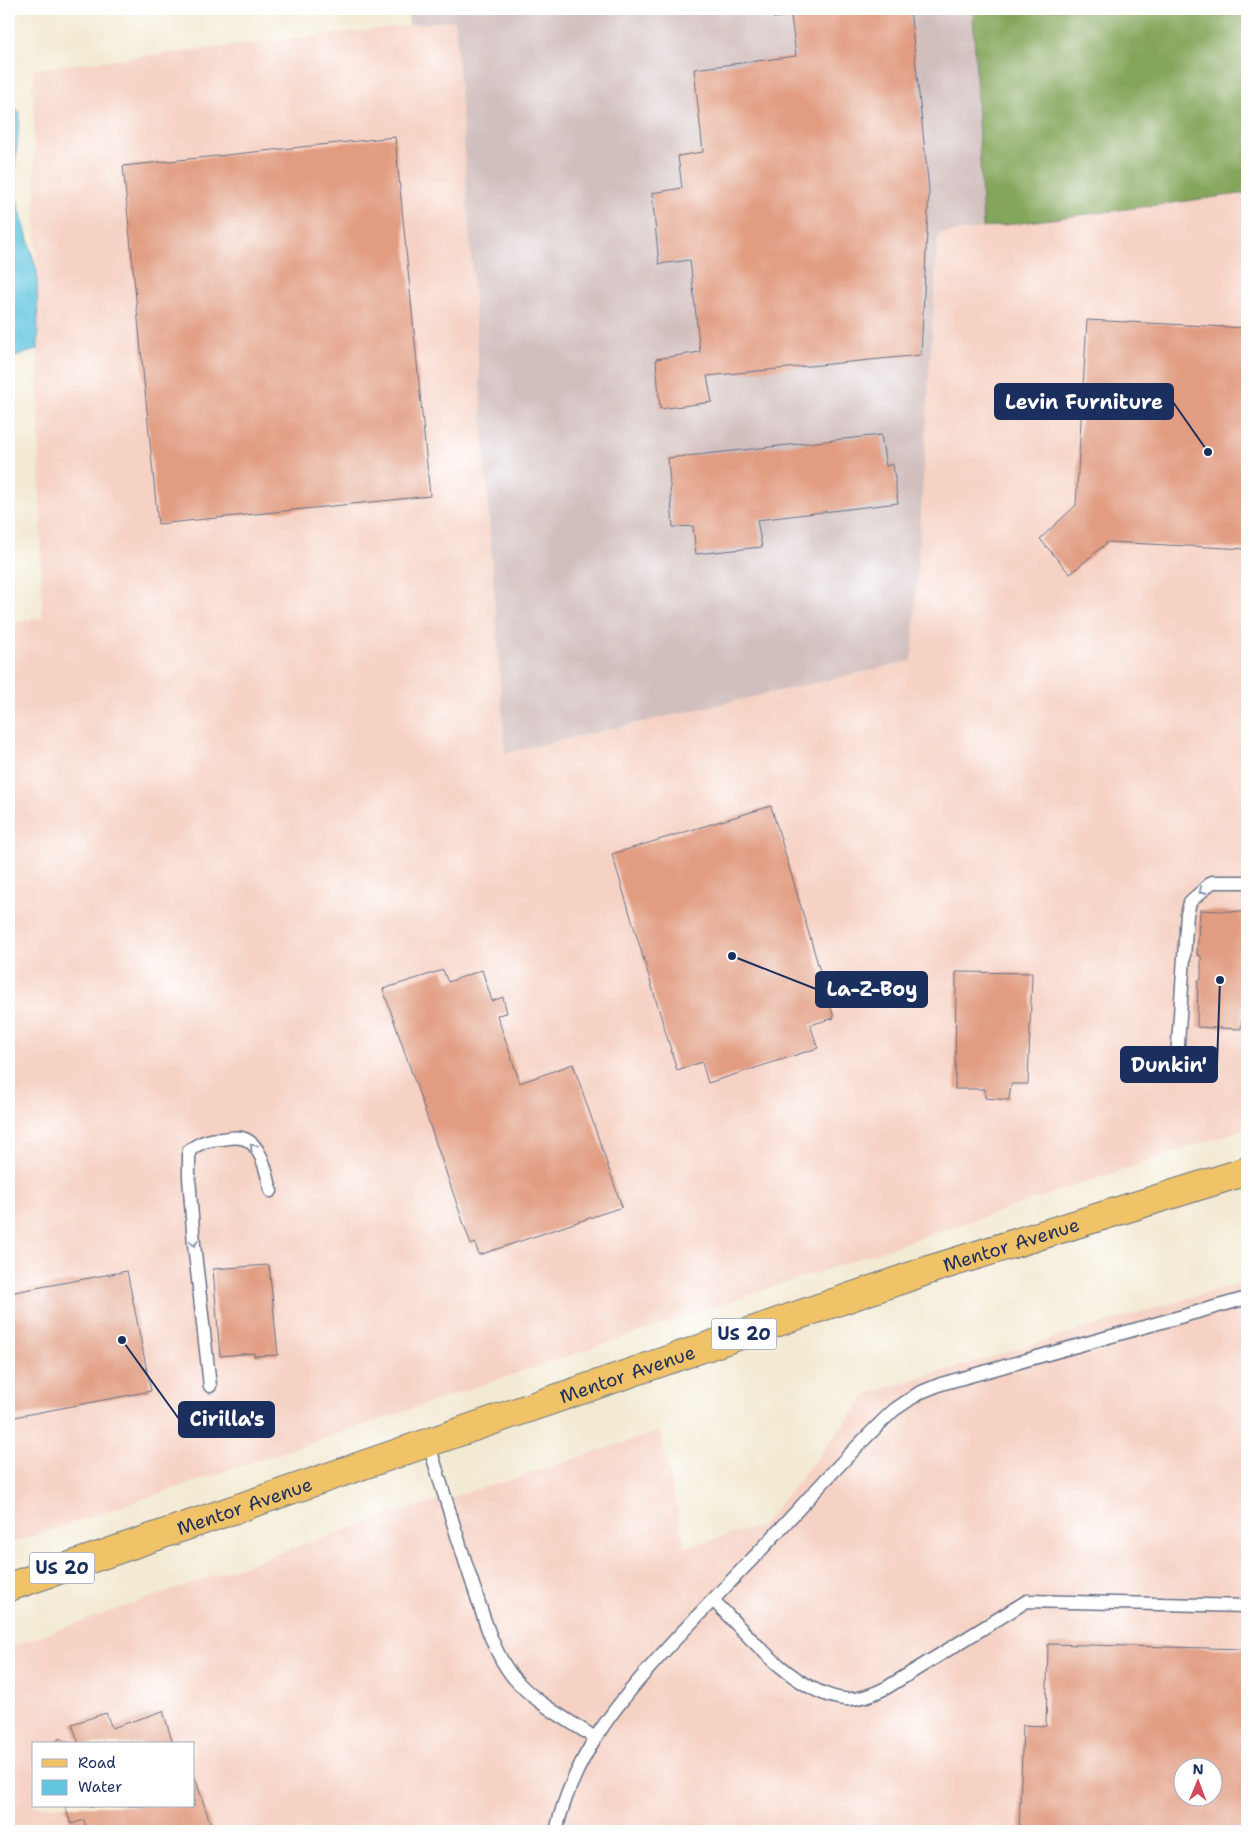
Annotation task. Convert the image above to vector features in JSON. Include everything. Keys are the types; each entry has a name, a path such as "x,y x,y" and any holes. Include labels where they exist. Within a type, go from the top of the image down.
{"main road":[{"name":"Mentor Avenue","path":"9,1587 935,1268 1247,1171"}],"lane":[{"path":"1176,1073 1187,914 1190,902 1212,882 1247,882"},
{"path":"210,1386 193,1234 189,1152 196,1146 217,1139 242,1138 248,1141 260,1154 271,1191"},
{"path":"556,1831 572,1781 595,1738 610,1715 645,1672 712,1600 894,1410 919,1393 941,1384 1247,1298"},
{"path":"428,1442 486,1623 505,1665 513,1677 535,1697 595,1738"},
{"path":"712,1600 793,1677 828,1695 844,1699 874,1694 886,1688 1027,1602 1247,1606"}],"shaded area":[{"path":"407,9 973,9 983,228 938,234 912,661 505,753 455,20 409,25"},
{"path":"455,20 505,753 912,661 938,234 1247,193 1247,1128 9,1544 9,623 42,618 33,69"},
{"path":"1247,1281 1247,1831 9,1831 9,1647 389,1515 506,1481 660,1431 685,1547 762,1526 869,1393"}],"green space":[{"path":"973,9 1247,9 1247,193 983,228"}],"water":[{"path":"9,103 20,113 13,185 37,272 38,349 9,359"}],"building":[{"path":"772,9 910,9 929,190 921,355 707,376 712,402 660,409 656,359 700,352 690,260 659,264 652,193 682,188 678,156 703,152 694,69 796,56 791,16 773,18"},
{"path":"395,137 430,496 158,524 123,166"},
{"path":"1087,320 1247,328 1247,549 1108,542 1070,574 1040,539 1076,505"},
{"path":"881,435 886,466 893,464 898,503 757,520 762,547 696,554 693,526 673,527 668,458"},
{"path":"771,806 834,1018 810,1025 818,1048 708,1083 702,1062 677,1070 612,854"},
{"path":"1200,910 1246,912 1243,983 1247,983 1247,1003 1243,1003 1241,1029 1197,1027 1198,980 1201,980 1201,956 1197,955"},
{"path":"443,970 448,982 482,970 492,1001 503,997 507,1013 497,1015 520,1083 573,1064 622,1207 479,1255 475,1243 471,1245 383,989"},
{"path":"956,972 1032,973 1028,1084 1011,1084 1009,1100 985,1098 985,1089 955,1089"},
{"path":"269,1265 278,1355 254,1356 254,1353 220,1356 213,1269"},
{"path":"127,1271 151,1391 9,1418 9,1293"},
{"path":"1048,1644 1247,1649 1247,1831 1019,1831 1023,1725 1046,1726"},
{"path":"163,1711 172,1742 78,1742 72,1724 106,1713 112,1728"},
{"path":"59,1738 67,1742 57,1742"},
{"path":"195,1778 213,1831 79,1831 86,1827 84,1820 71,1824 66,1808 195,1808"}],"place":[{"name":"Levin Furniture","path":"1208,452"},
{"name":"La-Z-Boy","path":"732,956"},
{"name":"Dunkin'","path":"1220,980"},
{"name":"Cirilla's","path":"122,1340"}]}
